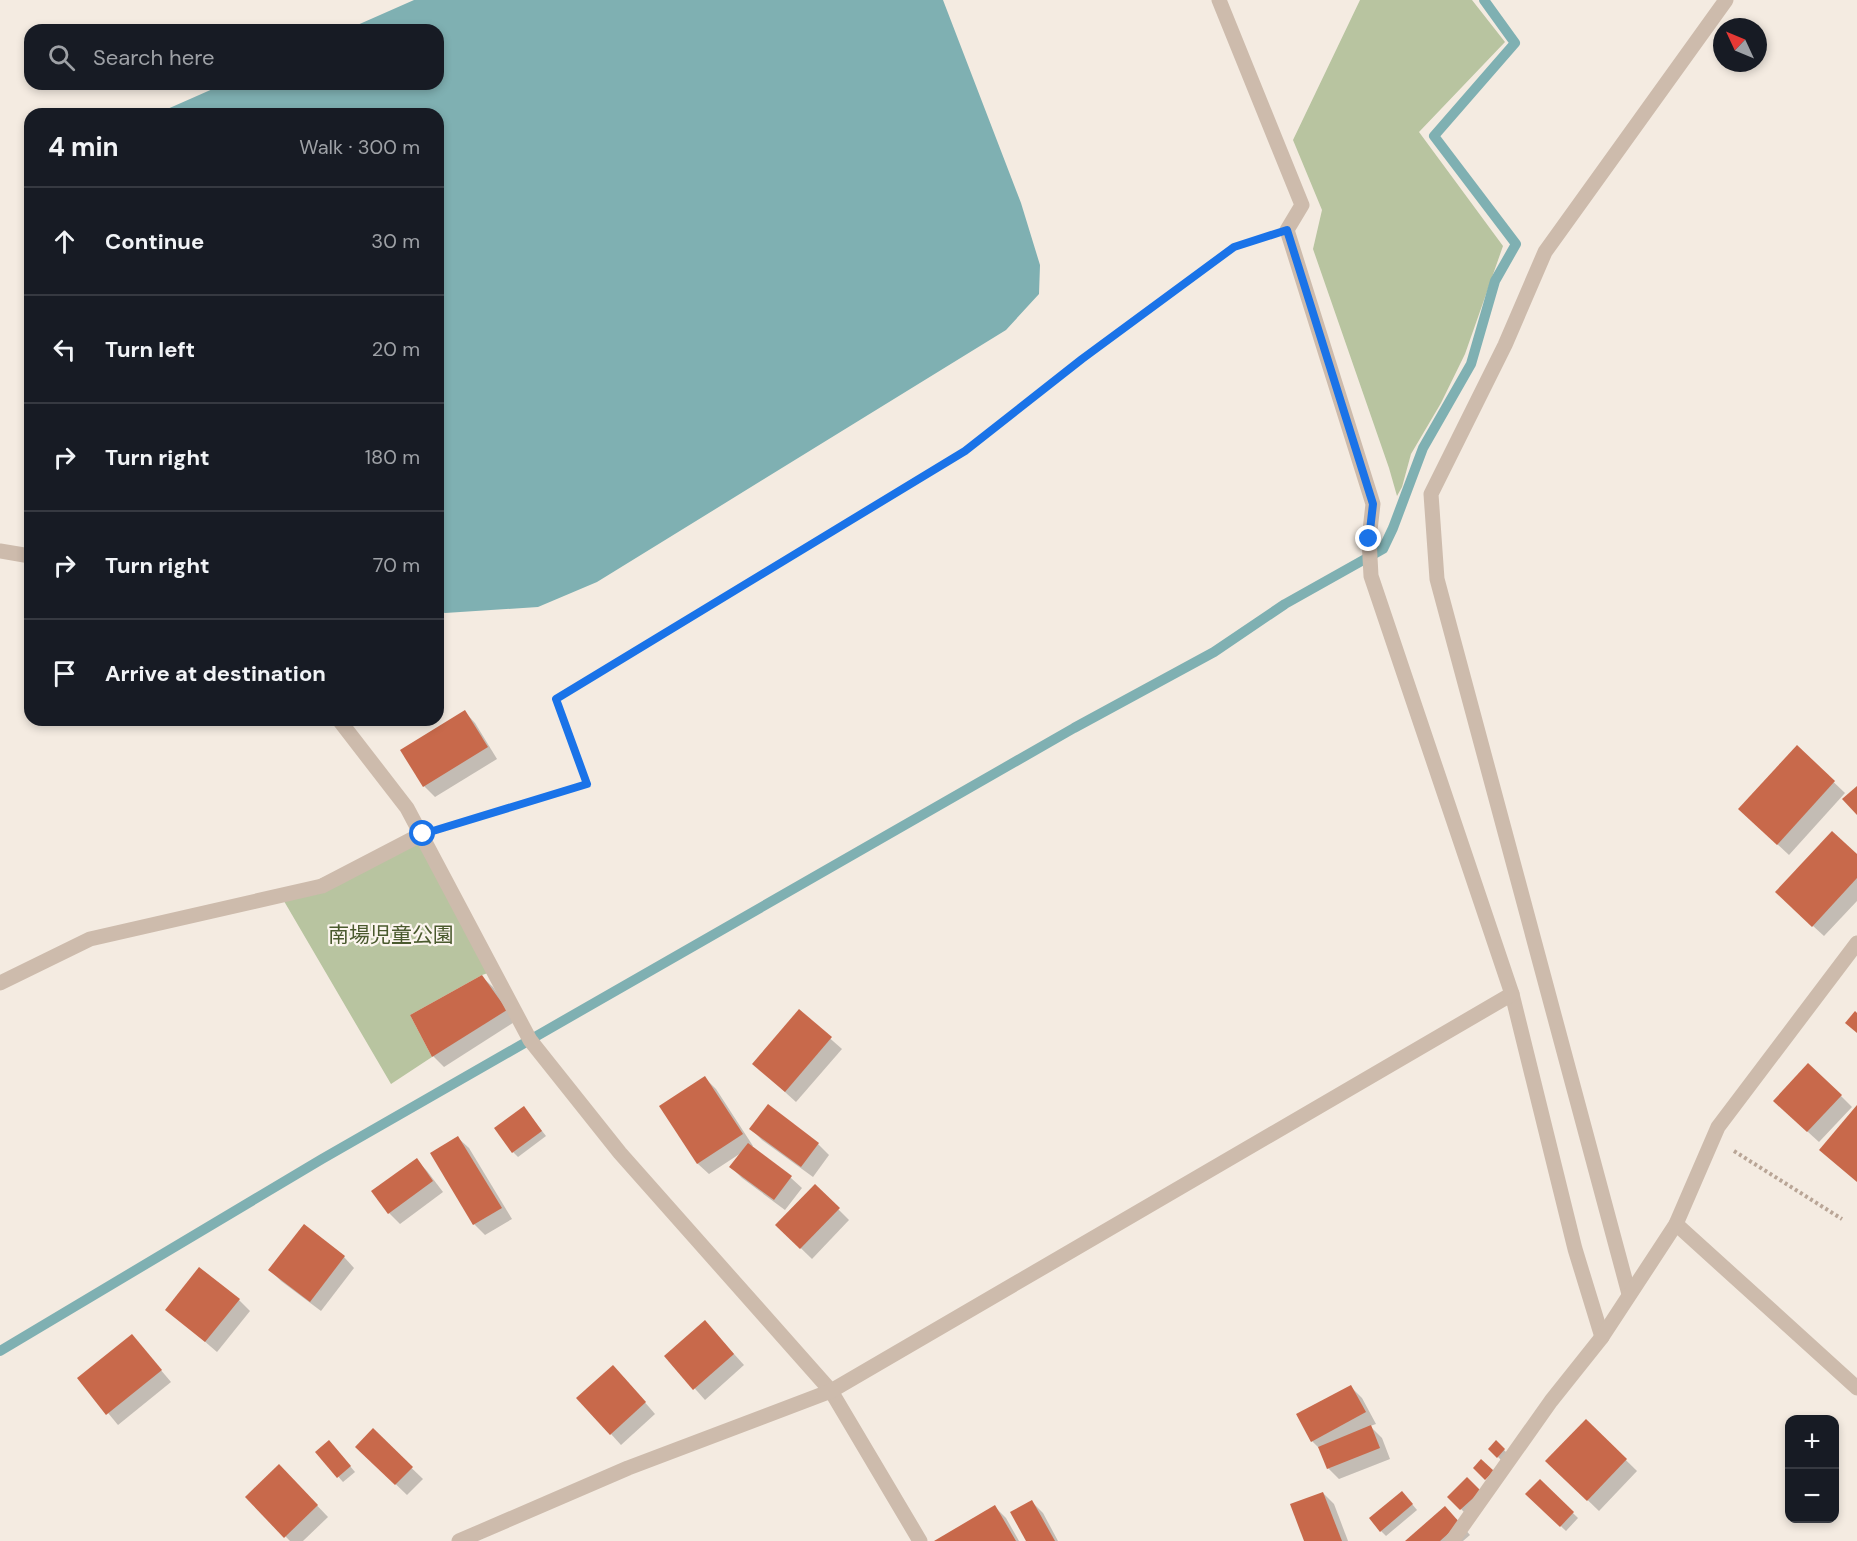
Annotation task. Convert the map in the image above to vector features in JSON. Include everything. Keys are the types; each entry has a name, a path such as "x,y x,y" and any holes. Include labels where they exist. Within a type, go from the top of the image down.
{"street":[{"path":"1219,0 1302,205 1287,230 1373,504 1369,539 1371,576 1512,994 1575,1249 1602,1336"},
{"path":"1629,1294 1437,579 1431,494 1505,345 1545,252 1726,0"},
{"path":"0,551 24,555"},
{"path":"344,726 407,808 423,834 530,1040 620,1153 831,1391 920,1541"},
{"path":"0,983 90,939 322,886 423,834"},
{"path":"1452,1541 1551,1401 1602,1336 1676,1224 1718,1127 1857,943"},
{"path":"459,1541 628,1468 831,1391 1512,994"},
{"path":"1676,1224 1857,1388"}],"path":[{"path":"423,834 587,784 556,699 965,451 1082,359 1234,247 1287,230"},
{"path":"1713,1138 1842,1219"}],"green space":[{"path":"1360,0 1472,0 1505,42 1419,132 1503,246 1465,354 1441,403 1411,454 1402,487 1397,496 1313,249 1322,210 1293,140"},
{"name":"南場児童公園","path":"422,834 494,971 482,975 410,1015 432,1057 391,1084 281,896"}],"water":[{"path":"414,0 943,0 1021,203 1040,265 1039,294 1006,330 597,582 538,607 444,613 444,108 170,108 210,90 444,90 444,24 360,24"}],"building":[{"path":"465,710 488,747 423,787 400,750 439,726 444,726 444,723"},
{"path":"1797,745 1835,781 1777,845 1738,809"},
{"path":"1857,786 1857,815 1842,799"},
{"path":"1832,831 1857,854 1857,878 1812,927 1775,892"},
{"path":"482,975 507,1010 432,1057 410,1015"},
{"path":"799,1009 832,1037 785,1092 752,1064"},
{"path":"1855,1011 1857,1013 1857,1033 1845,1023"},
{"path":"1808,1063 1842,1095 1807,1132 1773,1101"},
{"path":"705,1076 743,1134 697,1164 659,1106"},
{"path":"768,1104 819,1143 801,1167 749,1129"},
{"path":"1857,1105 1857,1182 1819,1150"},
{"path":"524,1106 542,1131 512,1153 494,1128"},
{"path":"458,1136 502,1208 473,1225 430,1153"},
{"path":"748,1143 792,1176 774,1200 729,1167"},
{"path":"417,1158 433,1181 388,1214 371,1191"},
{"path":"815,1184 840,1208 800,1249 775,1225"},
{"path":"304,1224 345,1256 310,1302 268,1270"},
{"path":"199,1267 240,1299 205,1342 165,1310"},
{"path":"705,1320 734,1354 693,1390 664,1356"},
{"path":"132,1334 162,1370 106,1415 77,1378"},
{"path":"613,1365 646,1402 610,1435 576,1398"},
{"path":"1351,1385 1366,1412 1311,1442 1296,1414"},
{"path":"1586,1419 1627,1459 1587,1501 1545,1461"},
{"path":"1371,1425 1380,1448 1327,1469 1318,1447"},
{"path":"373,1428 413,1467 395,1485 355,1447"},
{"path":"329,1440 351,1466 337,1478 315,1452"},
{"path":"1496,1440 1505,1449 1497,1458 1488,1449"},
{"path":"1481,1459 1494,1471 1485,1480 1473,1468"},
{"path":"279,1464 318,1505 284,1538 245,1497"},
{"path":"1467,1477 1481,1491 1460,1510 1447,1497"},
{"path":"1540,1479 1574,1512 1560,1527 1525,1494"},
{"path":"1402,1491 1413,1504 1380,1532 1369,1518"},
{"path":"1323,1492 1342,1541 1304,1541 1290,1504"},
{"path":"1032,1500 1055,1541 1026,1541 1010,1512"},
{"path":"995,1505 1016,1541 934,1541"},
{"path":"1445,1506 1460,1523 1440,1541 1405,1541"}],"waterway":[{"path":"0,1351 322,1159 1074,728 1214,652 1285,604 1383,549 1423,448 1471,364 1495,281 1516,244 1434,136 1515,43 1484,0"}],"route":[{"path":"423,834 587,784 556,699 965,451 1082,359 1234,247 1287,230 1373,504 1369,539"}]}
